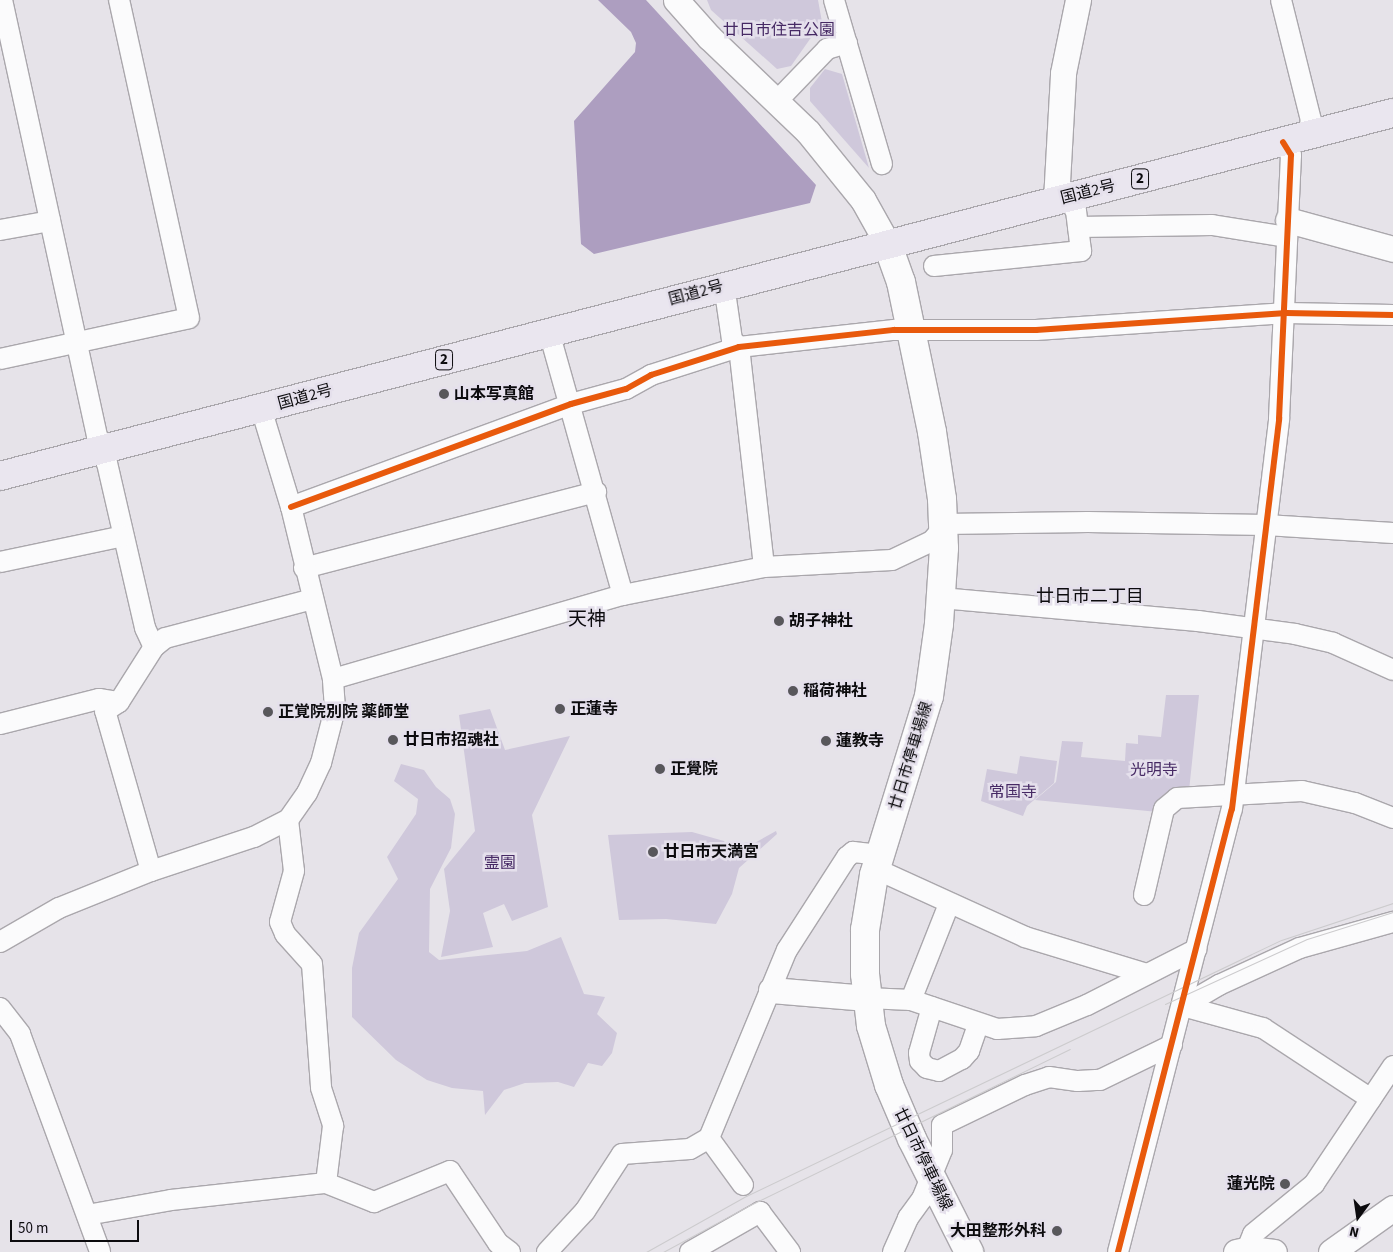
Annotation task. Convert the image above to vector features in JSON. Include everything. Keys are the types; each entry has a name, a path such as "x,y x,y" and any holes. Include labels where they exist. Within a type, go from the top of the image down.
{"highway":[{"name":"国道2号","path":"0,476 724,285 1393,113"}],"main road":[{"name":"廿日市停車場線","path":"887,243 902,282 912,330 939,470 943,526 941,598 929,696 878,862 865,930 867,998 888,1084 931,1177 969,1252"}],"street":[{"path":"2,0 76,344 101,450 107,463 122,536 145,628 154,647"},
{"path":"0,359 189,318 119,0"},
{"path":"676,0 709,36 778,100 847,179 887,243"},
{"path":"834,0 882,164"},
{"path":"934,266 1081,251 1076,211 1062,199 1063,73 1078,0"},
{"path":"1118,1252 1183,1006 1234,797 1279,419 1286,313 1287,228 1291,155 1295,138 1312,120 1281,0"},
{"path":"778,100 827,49 848,43"},
{"path":"0,230 50,221"},
{"path":"1078,227 1212,224 1287,228 1393,249"},
{"path":"724,285 732,340 739,347 764,567"},
{"path":"290,507 571,404 626,389 651,374 739,347 857,332 1036,330 1286,313 1393,315"},
{"path":"549,332 596,492 623,595"},
{"path":"0,942 59,908 151,871 254,837 288,820 321,763 335,709 333,679 290,507 261,408"},
{"path":"304,568 596,492"},
{"path":"333,679 623,595 764,567 892,560 932,540 943,526 1088,522 1266,525 1393,533"},
{"path":"0,562 122,536"},
{"path":"941,598 1255,627 1333,644 1393,670"},
{"path":"151,871 105,711 118,702 154,647 165,638 313,599"},
{"path":"0,724 99,699 118,702"},
{"path":"1144,895 1169,802 1184,796 1234,797 1302,791 1355,803 1393,818"},
{"path":"288,820 294,871 280,922 294,945 312,964 321,1088 333,1126 326,1183"},
{"path":"547,1252 585,1210 622,1154 690,1149 709,1138 787,950 847,857 853,852 878,862 949,904 1025,937 1147,974"},
{"path":"911,1000 949,904"},
{"path":"1183,1006 1219,985 1300,948 1393,922"},
{"path":"772,990 911,1000 978,1025 997,1029 1036,1026 1197,949"},
{"path":"1183,1006 1263,1028 1371,1099"},
{"path":"932,1007 919,1053 920,1061 927,1068 939,1071 962,1059 969,1051 978,1025"},
{"path":"0,1008 20,1034 100,1252"},
{"path":"893,1252 931,1177 942,1150 942,1125 1025,1085 1049,1077 1078,1082 1100,1080 1172,1045"},
{"path":"1242,1251 1253,1234 1314,1184 1393,1067"},
{"path":"709,1138 743,1185"},
{"path":"87,1215 171,1200 326,1183 374,1202 450,1171 498,1243 510,1252"},
{"path":"1331,1252 1393,1208"},
{"path":"690,1252 760,1212 790,1252"},
{"path":"1242,1251 1274,1252"}],"green space":[{"name":"廿日市住吉公園","path":"707,0 818,0 822,22 791,66 777,69 711,10"},
{"path":"825,69 842,74 869,168 810,101 810,88"},
{"name":"光明寺","path":"1166,695 1199,695 1189,791 1158,812 1035,800 1056,782 1062,741 1083,742 1081,757 1125,761 1126,743 1138,744 1138,735 1161,737"},
{"name":"霊園","path":"490,709 505,750 570,736 532,815 548,907 512,921 504,904 483,913 493,947 441,957 450,911 444,869 475,831 459,715"},
{"name":"常国寺","path":"1020,756 1057,761 1054,783 1027,806 1023,816 981,801 987,769 1017,774"},
{"path":"401,764 424,770 436,787 450,799 455,814 451,848 430,889 429,952 439,960 527,951 561,937 584,994 605,997 597,1014 617,1033 612,1053 602,1066 588,1063 574,1087 558,1082 525,1083 504,1090 485,1115 483,1091 452,1088 427,1080 396,1060 352,1017 352,968 359,933 398,879 387,857 416,814 418,799 394,781"},
{"path":"776,831 777,834 739,868 732,894 716,924 666,919 619,920 608,835 692,832 724,841 727,846 748,842 751,845"}],"shaded area":[{"path":"598,0 646,0 816,185 810,203 594,254 581,244 574,121 635,52 636,43 631,32"}],"tram line":[{"path":"646,1252 744,1197 1281,940 1393,903"},
{"path":"1165,1004 1307,939 1393,912"},
{"path":"663,1252 748,1206 1070,1049"}],"cycle path":[{"path":"1118,1252 1232,809 1279,419 1291,155 1283,142"},
{"path":"291,507 571,404 626,389 651,375 739,347 894,330 1036,330 1286,313 1393,315"}],"place":[{"name":"山本写真館","path":"444,394"},
{"name":"胡子神社","path":"779,621"},
{"name":"稲荷神社","path":"793,691"},
{"name":"正蓮寺","path":"560,709"},
{"name":"正覚院別院 薬師堂","path":"268,712"},
{"name":"廿日市招魂社","path":"393,740"},
{"name":"蓮教寺","path":"826,741"},
{"name":"正覺院","path":"660,769"},
{"name":"廿日市天満宮","path":"653,852"},
{"name":"蓮光院","path":"1285,1184"},
{"name":"大田整形外科","path":"1057,1231"}],"district":[{"name":"廿日市二丁目","path":"1090,597"},
{"name":"天神","path":"587,620"}]}
